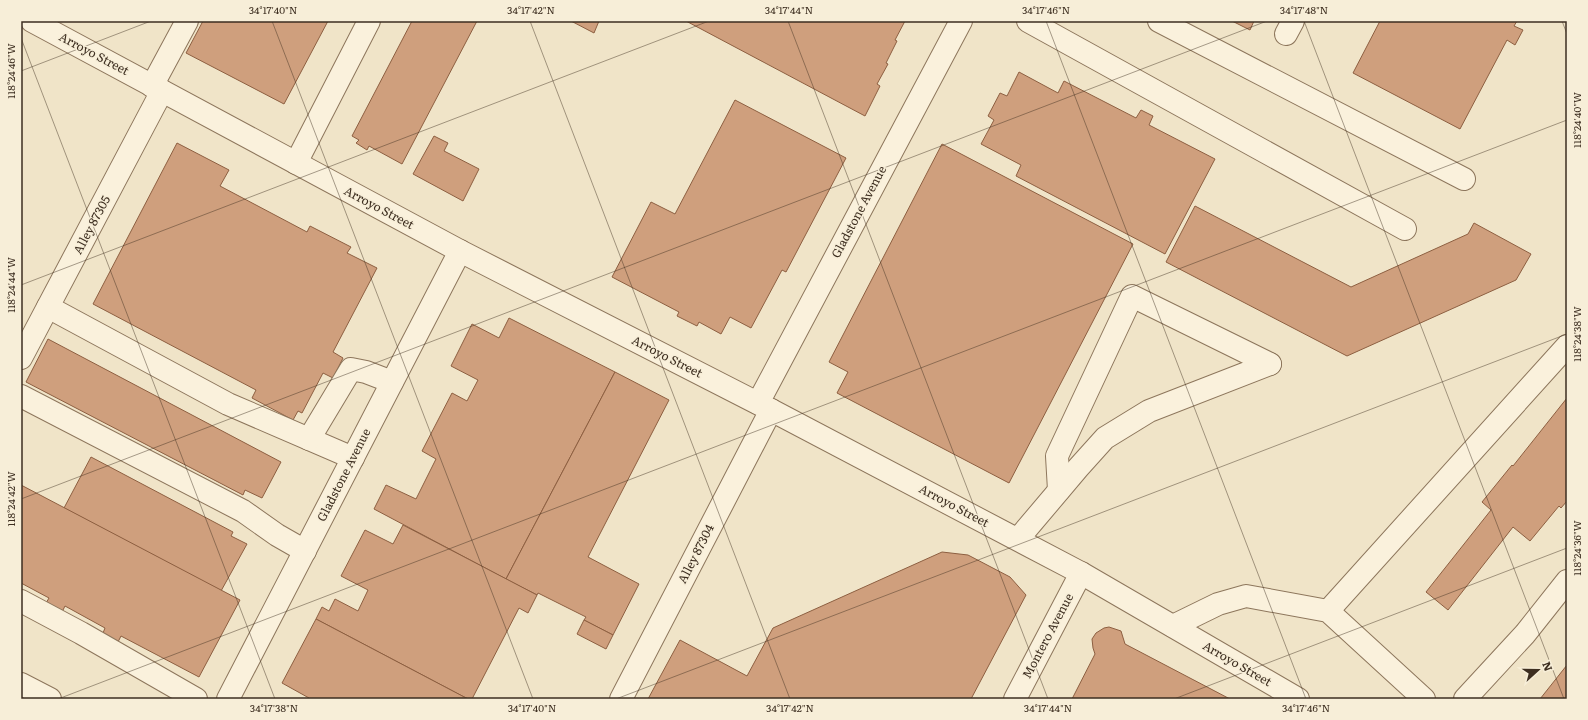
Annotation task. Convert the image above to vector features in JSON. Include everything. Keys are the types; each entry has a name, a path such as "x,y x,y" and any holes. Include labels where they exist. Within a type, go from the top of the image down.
{"street":[{"name":"Arroyo Street","path":"32,21 460,251 765,406 1081,572 1298,699"},
{"name":"Alley 87305","path":"21,358 157,88 187,21"},
{"path":"296,163 369,21"},
{"name":"Gladstone Avenue","path":"765,406 961,21"},
{"path":"1028,21 1405,229"},
{"path":"1159,21 1464,180"},
{"name":"Gladstone Avenue","path":"228,699 460,251"},
{"path":"1018,539 1105,438 1149,411 1270,364 1132,296 1057,456 1059,490"},
{"path":"48,307 228,404 353,458"},
{"path":"1328,611 1567,346"},
{"path":"309,439 351,369 366,372 392,382"},
{"path":"21,396 243,511 277,535 305,551"},
{"name":"Alley 87304","path":"621,699 765,406"},
{"name":"Montero Avenue","path":"1015,699 1081,572"},
{"path":"1465,699 1524,634 1567,581"},
{"path":"1173,626 1218,604 1246,596 1328,611 1424,699"},
{"path":"21,601 81,633 196,699"},
{"path":"21,684 50,699"}],"building":[{"path":"203,21 328,21 284,104 186,53"},
{"path":"412,21 477,21 402,164 369,146 367,150 356,143 359,140 352,136"},
{"path":"571,21 599,21 594,33"},
{"path":"686,21 905,21 895,40 897,41 886,63 888,64 877,84 880,86 865,116"},
{"path":"1232,21 1254,21 1250,30"},
{"path":"1380,21 1517,21 1514,26 1523,30 1515,45 1507,40 1460,129 1353,73"},
{"path":"1019,72 1058,93 1064,81 1136,118 1141,110 1153,116 1149,125 1215,159 1165,254 1016,176 1021,165 981,144 994,120 988,116 1000,93 1007,96"},
{"path":"735,100 846,158 786,272 782,270 751,328 730,317 721,334 699,322 697,326 677,316 679,312 612,277 651,202 675,214"},
{"path":"434,136 448,143 444,151 479,169 463,201 413,174"},
{"path":"177,143 229,170 220,186 307,232 310,226 351,247 347,253 377,268 333,352 343,358 333,378 323,373 302,413 298,411 293,420 252,398 256,390 93,304"},
{"path":"942,144 1133,244 1009,483 837,393 848,372 829,362"},
{"path":"1195,206 1351,287 1468,234 1474,223 1531,254 1516,280 1347,356 1166,262"},
{"path":"509,318 615,372 506,579 374,509 386,485 416,499 436,459 422,451 452,393 467,401 478,380 451,366 472,324 499,338"},
{"path":"48,339 281,462 262,498 245,490 243,495 26,382"},
{"path":"615,372 669,400 588,557 639,584 613,635 584,620 586,617 506,579"},
{"path":"1567,398 1567,501 1561,508 1559,506 1530,541 1513,527 1448,610 1426,592 1491,510 1482,502 1512,465 1513,466"},
{"path":"91,457 233,532 231,536 247,544 221,591 64,508"},
{"path":"21,485 240,600 199,677 121,636 118,642 103,633 105,628 65,606 62,612 46,603 49,598 21,583"},
{"path":"403,525 537,595 528,613 519,608 472,699 468,699 316,619 322,607 329,611 335,599 358,611 368,590 341,576 365,530 393,544"},
{"path":"942,552 968,555 1010,577 1026,595 971,699 648,699 680,640 747,676 773,628"},
{"path":"316,619 468,699 309,699 282,683"},
{"path":"584,620 613,635 606,649 577,634"},
{"path":"1109,627 1121,631 1125,644 1230,699 1072,699 1095,654 1092,639 1096,633"},
{"path":"1567,665 1567,699 1540,699"}]}
